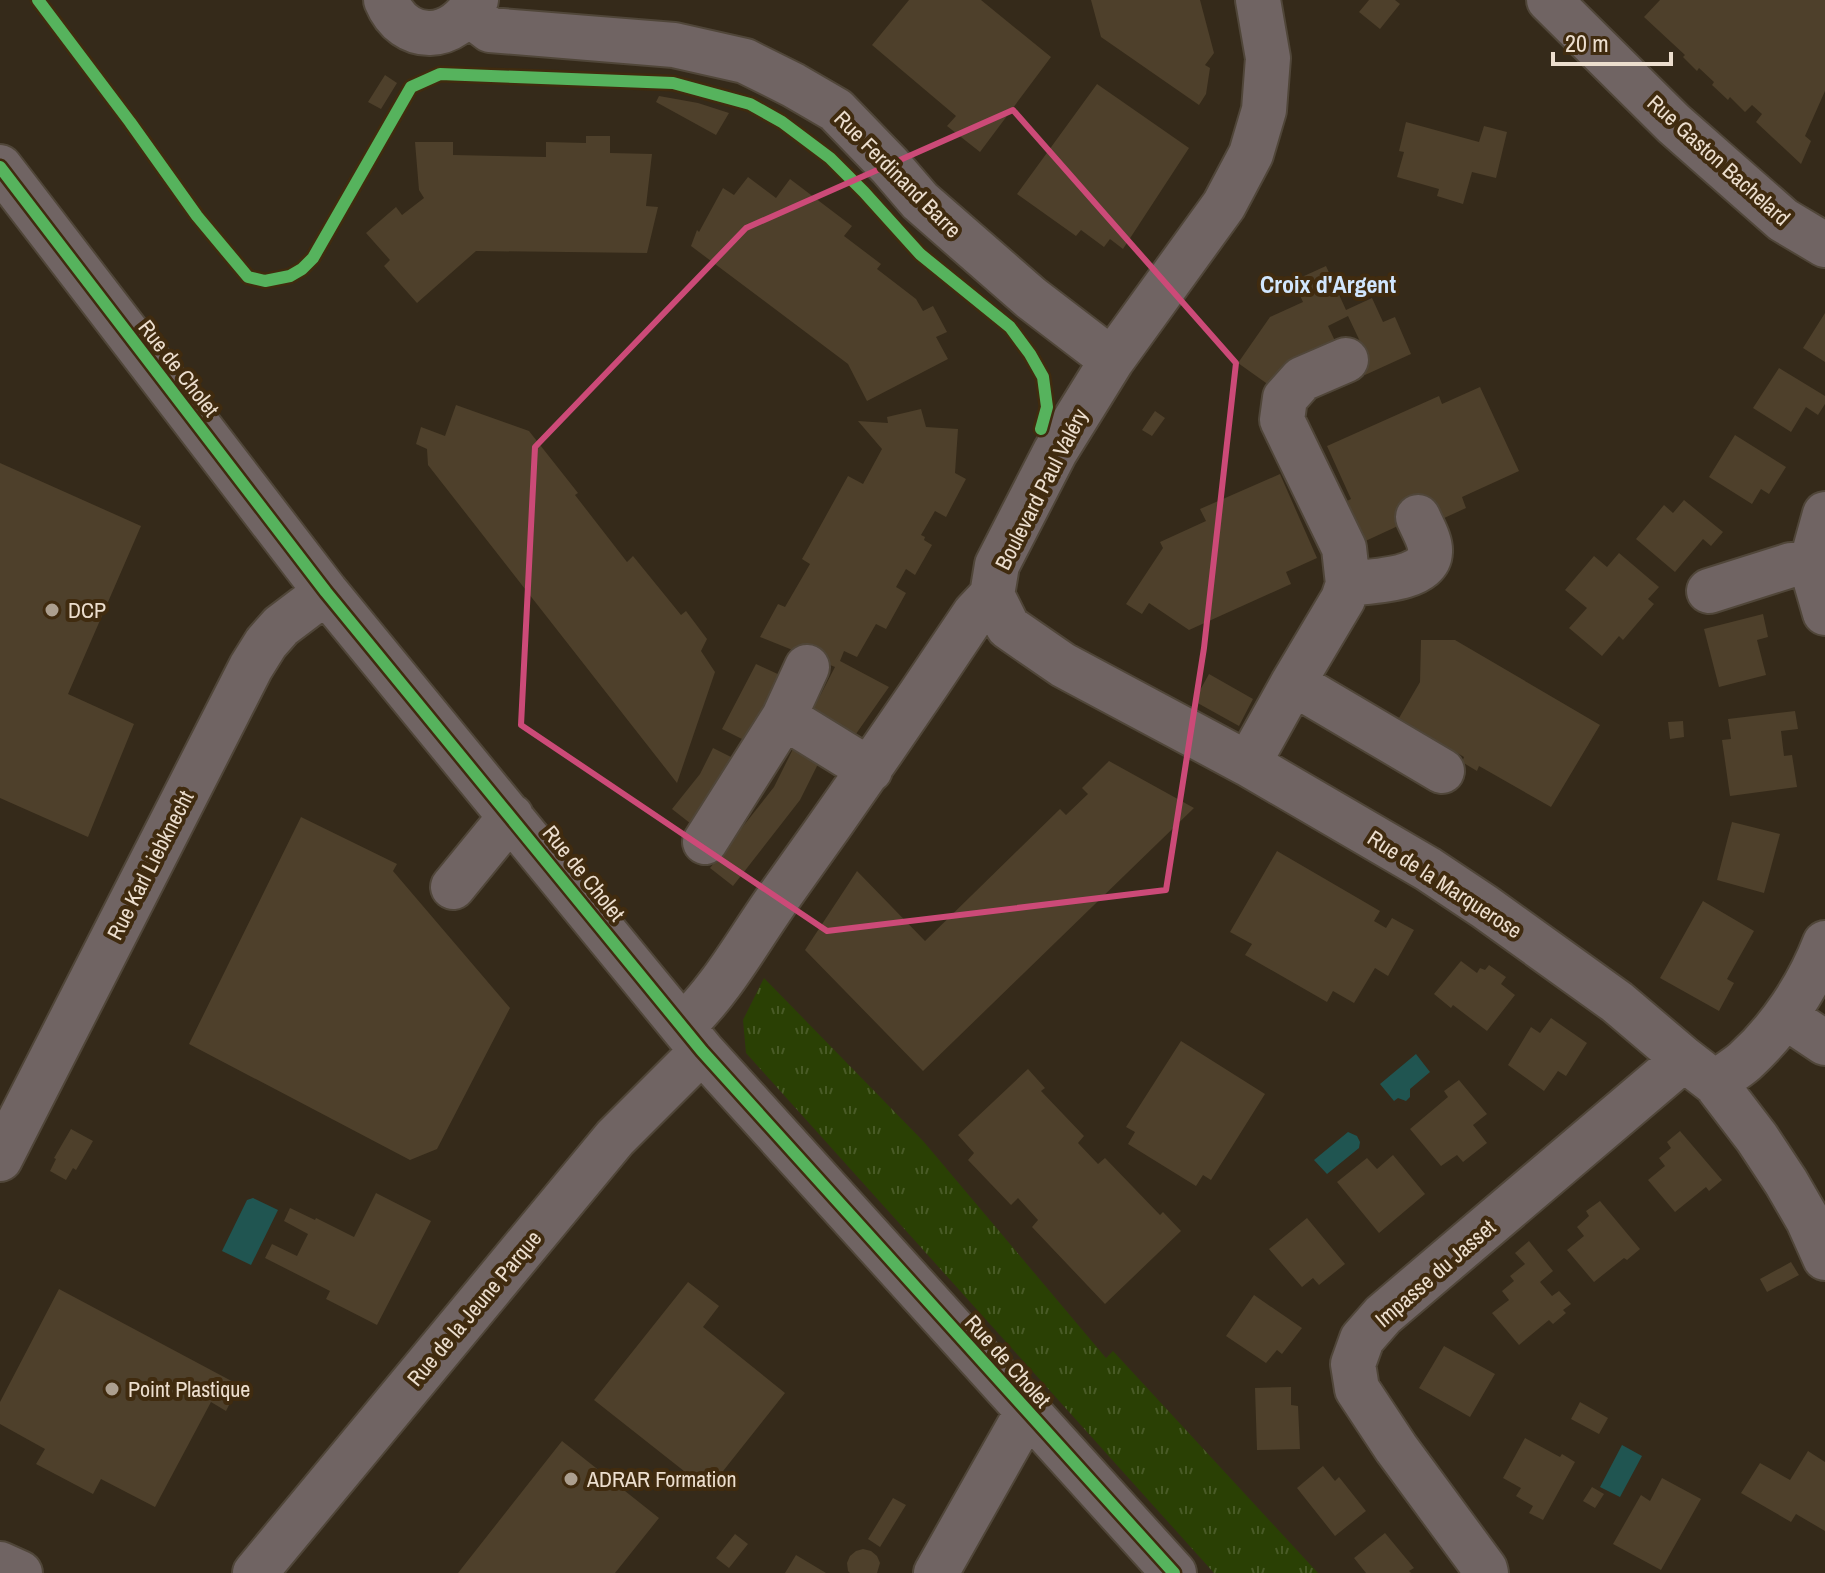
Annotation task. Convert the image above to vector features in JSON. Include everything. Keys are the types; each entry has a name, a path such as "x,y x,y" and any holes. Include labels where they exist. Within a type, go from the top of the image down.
{"street":[{"path":"386,0 392,14 411,29 435,33 460,23 473,7"},
{"name":"Boulevard Paul Valéry","path":"692,1038 719,987 770,909 870,770 975,613 992,595 997,565 1055,452 1112,360 1224,205 1251,154 1264,110 1268,58 1258,0"},
{"name":"Rue Gaston Bachelard","path":"1549,0 1674,124 1783,220 1825,245"},
{"name":"Rue Ferdinand Barre","path":"473,7 490,30 674,45 745,61 793,85 836,110 920,201 1031,298 1112,360"},
{"name":"Rue de Cholet","path":"0,167 326,592 692,1038 1174,1573"},
{"path":"1248,764 1343,599 1348,584 1344,548 1282,420 1285,398 1302,379 1346,360"},
{"path":"1825,514 1815,550 1816,582 1825,613"},
{"path":"1348,584 1419,571 1431,552 1418,517"},
{"path":"1709,591 1791,565 1816,565"},
{"name":"Rue Karl Liebknecht","path":"0,1159 251,667 281,626 326,592"},
{"name":"Rue de la Marquerose","path":"992,595 1008,627 1063,665 1248,764 1428,869 1617,1002 1699,1071 1757,1138 1808,1220 1825,1258"},
{"path":"705,842 784,717 807,667"},
{"path":"1293,683 1442,771"},
{"path":"784,717 870,770"},
{"path":"453,887 511,816"},
{"name":"Impasse du Jasset","path":"1486,1573 1357,1389 1353,1364 1362,1339 1383,1315 1699,1071 1745,1060 1786,1017 1825,943"},
{"path":"1786,1017 1825,1043"},
{"name":"Rue de la Jeune Parque","path":"255,1573 615,1138 692,1038"},
{"path":"936,1573 1027,1412"},
{"path":"0,1564 20,1573"}],"highlighted area":[{"path":"1013,110 1236,363 1204,648 1166,890 827,931 521,725 535,447 746,228"}],"green space":[{"path":"764,978 924,1142 1106,1358 1113,1351 1318,1573 1214,1573 746,1053 743,1020"}],"water":[{"path":"1416,1054 1430,1072 1410,1089 1410,1097 1406,1101 1398,1098 1394,1101 1380,1084"},
{"path":"1348,1132 1357,1136 1359,1148 1327,1174 1314,1160"},
{"path":"253,1198 278,1210 251,1265 222,1251 247,1200"},
{"path":"1622,1445 1642,1456 1620,1497 1600,1487"}],"building":[{"path":"909,0 981,0 1051,57 980,152 947,126 956,116 872,45"},
{"path":"1091,0 1200,0 1214,53 1205,65 1210,68 1206,94 1199,105 1101,37"},
{"path":"1369,0 1395,0 1400,4 1380,29 1359,12"},
{"path":"1660,0 1825,0 1825,91 1805,136 1811,141 1801,164 1756,122 1762,114 1752,105 1745,112 1730,97 1728,100 1712,85 1714,82 1699,68 1697,71 1683,57 1685,55 1644,17"},
{"path":"385,75 397,83 381,109 368,102"},
{"path":"1097,84 1189,148 1123,249 1110,239 1104,247 1081,230 1076,236 1017,194"},
{"path":"659,96 698,103 729,113 716,135 656,102"},
{"path":"1406,122 1479,142 1484,126 1507,132 1496,178 1472,172 1463,204 1437,196 1439,189 1397,177 1404,152 1399,151"},
{"path":"586,136 610,136 610,153 652,154 646,206 658,207 647,253 476,251 417,303 384,266 390,260 366,233 396,207 402,215 424,198 419,190 415,142 453,142 453,155 546,157 546,142 586,143"},
{"path":"748,177 776,198 790,179 852,226 844,236 881,264 877,269 916,299 923,311 933,306 947,332 936,337 948,359 867,401 848,364 691,246 697,230 699,232 723,188 734,195"},
{"path":"1326,266 1346,310 1372,298 1383,322 1395,317 1411,354 1365,375 1357,356 1365,352 1348,316 1328,326 1335,341 1273,388 1238,363 1270,317 1303,302 1293,281"},
{"path":"1825,313 1825,362 1803,348"},
{"path":"1779,368 1825,396 1825,404 1818,415 1806,407 1791,432 1753,408"},
{"path":"1480,387 1519,471 1462,497 1466,508 1431,524 1426,513 1359,544 1341,504 1351,499 1327,446 1439,396 1442,404"},
{"path":"456,405 529,431 627,562 633,556 681,615 686,611 707,639 701,651 715,672 677,783 428,465 427,449 416,444 421,427 445,436"},
{"path":"921,409 926,427 958,429 955,473 966,479 946,517 935,511 921,535 932,545 915,575 906,569 896,587 906,593 886,629 876,624 857,657 844,651 840,661 889,687 851,741 808,719 835,667 760,637 778,604 785,607 810,564 802,559 848,476 863,484 882,449 858,421 888,423 887,417"},
{"path":"1155,411 1165,418 1152,436 1142,430"},
{"path":"1735,435 1786,467 1769,494 1761,489 1752,504 1709,477"},
{"name":"DCP","path":"0,463 141,526 68,694 134,724 88,837 0,798"},
{"path":"1280,474 1317,558 1286,572 1291,584 1189,630 1149,603 1142,614 1126,604 1163,548 1160,542 1206,521 1200,509"},
{"path":"1684,500 1723,532 1711,546 1703,539 1675,572 1636,539 1664,505 1673,513"},
{"path":"1619,553 1659,587 1648,599 1654,604 1623,640 1619,636 1602,656 1569,628 1587,608 1565,590 1594,556 1607,567"},
{"path":"1763,614 1768,637 1757,640 1766,675 1719,687 1704,629"},
{"path":"1421,640 1455,640 1600,725 1551,807 1479,766 1477,771 1462,762 1464,757 1399,718 1420,682"},
{"path":"756,664 782,676 748,742 722,729"},
{"path":"1209,674 1253,699 1239,726 1194,701"},
{"path":"1795,711 1798,729 1781,731 1784,756 1792,755 1797,787 1730,796 1722,740 1731,739 1728,719"},
{"path":"1683,721 1684,737 1670,739 1668,722"},
{"path":"794,747 820,760 800,800 733,886 710,868 774,787"},
{"path":"713,748 739,761 695,827 672,809 700,774"},
{"path":"1109,761 1194,808 923,1071 805,950 857,871 925,941 1060,809 1066,815 1088,794 1082,788"},
{"path":"301,817 397,864 393,871 510,1008 437,1149 410,1160 189,1044"},
{"path":"1732,822 1780,834 1764,893 1717,880"},
{"path":"1277,851 1380,911 1374,921 1386,928 1392,918 1414,930 1388,976 1375,968 1354,1003 1333,991 1327,1002 1245,955 1252,944 1230,932"},
{"path":"1703,901 1754,931 1727,979 1734,983 1719,1011 1660,978"},
{"path":"1461,961 1477,973 1480,968 1485,970 1489,965 1506,977 1501,984 1515,995 1487,1031 1434,994"},
{"path":"1551,1018 1587,1043 1566,1076 1558,1071 1544,1091 1508,1065 1531,1027 1540,1033"},
{"path":"1181,1041 1265,1094 1211,1180 1203,1175 1196,1186 1128,1144 1135,1132 1126,1127"},
{"path":"1028,1069 1045,1088 1041,1091 1084,1136 1078,1143 1098,1164 1105,1158 1160,1215 1163,1212 1181,1231 1105,1304 1032,1227 1038,1220 1018,1198 1011,1205 968,1160 974,1153 958,1135"},
{"path":"1459,1080 1487,1114 1473,1125 1487,1143 1463,1162 1457,1155 1441,1166 1410,1129 1448,1097 1444,1091"},
{"path":"71,1129 93,1141 76,1170 73,1168 66,1180 50,1171"},
{"path":"1680,1131 1722,1180 1709,1191 1706,1187 1675,1212 1648,1180 1665,1166 1659,1158 1671,1148 1667,1142"},
{"path":"1393,1155 1425,1194 1379,1233 1337,1182 1367,1158 1377,1169"},
{"path":"376,1193 431,1221 377,1325 326,1299 330,1291 265,1258 272,1244 297,1256 308,1234 284,1221 290,1208 354,1237"},
{"path":"1600,1201 1640,1249 1594,1282 1567,1250 1584,1236 1577,1227 1589,1216 1586,1211"},
{"path":"1307,1218 1345,1264 1319,1285 1313,1278 1302,1287 1269,1249"},
{"path":"1529,1241 1553,1271 1540,1282 1552,1296 1559,1291 1571,1304 1553,1324 1549,1320 1519,1345 1492,1313 1509,1300 1502,1291 1514,1281 1510,1276 1525,1264 1515,1253"},
{"path":"1791,1262 1799,1275 1767,1292 1760,1279"},
{"path":"688,1282 719,1306 703,1327 785,1393 708,1490 594,1400"},
{"name":"Point Plastique","path":"59,1289 239,1385 226,1411 211,1402 155,1507 101,1479 93,1494 36,1464 45,1449 0,1424 0,1402"},
{"path":"1254,1295 1302,1328 1282,1354 1277,1350 1266,1363 1226,1336"},
{"path":"1444,1346 1495,1374 1470,1417 1419,1388"},
{"path":"1291,1387 1291,1405 1298,1406 1300,1449 1257,1450 1255,1388"},
{"path":"1580,1402 1608,1418 1599,1434 1571,1419"},
{"path":"1525,1438 1575,1462 1543,1520 1529,1513 1533,1506 1516,1496 1521,1488 1503,1478"},
{"name":"ADRAR Formation","path":"562,1441 659,1518 615,1573 458,1573"},
{"path":"1808,1451 1825,1462 1825,1531 1796,1514 1791,1522 1741,1493 1760,1463 1790,1480"},
{"path":"1323,1466 1335,1481 1339,1477 1366,1511 1335,1536 1297,1488"},
{"path":"1662,1478 1701,1499 1661,1570 1613,1544 1641,1495 1650,1501"},
{"path":"1592,1487 1604,1494 1595,1508 1583,1501"},
{"path":"893,1498 906,1505 880,1547 868,1539"},
{"path":"1385,1533 1414,1568 1409,1571 1411,1573 1366,1573 1354,1558"},
{"path":"735,1534 748,1544 729,1568 716,1558"},
{"path":"863,1549 877,1556 880,1563 877,1573 848,1571 850,1556"},
{"path":"796,1555 826,1573 785,1573"}],"cycle path":[{"path":"38,0 197,216 248,277 265,281 290,276 313,258 411,87 440,74 673,83 750,104 782,122 830,158 920,254 1010,327 1043,377 1047,407 1041,429"},
{"path":"0,167 326,592 702,1051 1174,1573"}],"place":[{"name":"DCP","path":"52,610"},
{"name":"Point Plastique","path":"112,1389"},
{"name":"ADRAR Formation","path":"571,1479"}],"district":[{"name":"Croix d'Argent","path":"1328,284"}]}
